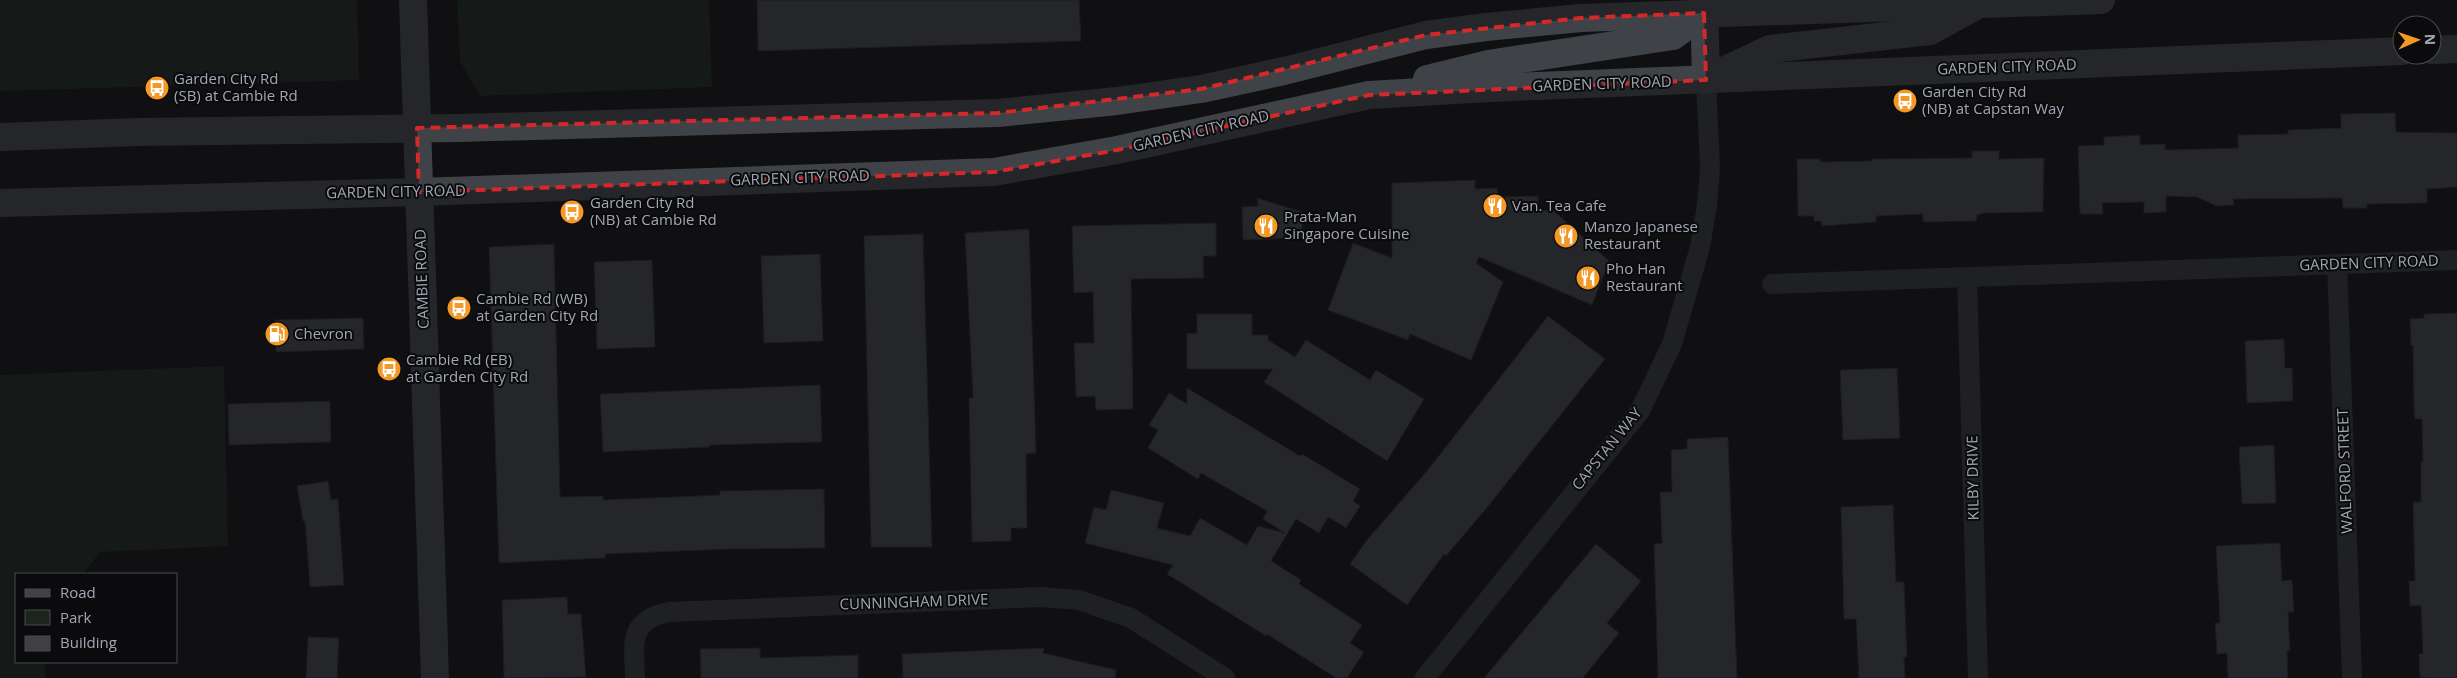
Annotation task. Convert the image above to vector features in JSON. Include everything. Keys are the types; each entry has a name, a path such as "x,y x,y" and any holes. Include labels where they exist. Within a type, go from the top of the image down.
{"main road":[{"name":"CAMBIE ROAD","path":"413,0 435,678"},
{"path":"0,137 138,132 417,128 998,113 1117,101 1201,89 1284,71 1426,35 1581,18 1704,6 1977,5 2101,0"},
{"path":"1706,80 1770,49 1930,31 1977,5"},
{"path":"1368,95 1488,64 1650,41 1673,36 1704,6"},
{"name":"CAPSTAN WAY","path":"1704,6 1706,80"},
{"path":"2442,50 2457,49"},
{"name":"GARDEN CITY ROAD","path":"0,204 994,172 1117,150 1368,95 1489,88 2392,51"}],"street":[{"name":"CAPSTAN WAY","path":"1425,678 1640,411 1672,344 1700,247 1706,205 1710,168 1706,80"},
{"name":"GARDEN CITY ROAD","path":"1772,284 2457,260"},
{"name":"WALFORD STREET","path":"2338,264 2352,678"},
{"name":"KILBY DRIVE","path":"1967,278 1978,678"},
{"name":"CUNNINGHAM DRIVE","path":"635,678 634,644 640,624 654,615 669,612 1042,596 1079,600 1131,618 1225,678"}],"highlighted area":[{"path":"1704,13 1706,80 1369,95 1117,150 994,172 419,192 417,128 998,113 1201,89 1426,35 1581,18"}],"green space":[{"path":"0,0 357,0 359,80 0,91"},
{"path":"457,0 709,0 712,87 480,96 460,61"},
{"path":"224,366 228,546 100,552 84,573 15,573 15,663 45,663 45,678 0,678 0,375"}],"building":[{"path":"757,0 1079,0 1081,41 758,51"},
{"path":"2395,113 2396,132 2457,133 2457,187 2427,189 2427,203 2367,204 2367,208 2343,208 2342,198 2233,199 2234,205 2217,206 2197,197 2166,196 2166,212 2144,213 2144,202 2102,203 2103,214 2080,214 2078,146 2104,145 2104,137 2140,135 2140,145 2165,144 2165,150 2238,148 2238,135 2288,134 2288,130 2341,128 2341,114"},
{"path":"1972,151 1999,151 1999,159 2044,158 2043,212 1984,213 1977,215 1976,221 1923,222 1923,214 1876,216 1876,222 1822,226 1821,221 1814,221 1814,216 1798,216 1797,159 1820,159 1821,162 1872,161 1872,159 1972,158"},
{"path":"1475,180 1475,189 1497,188 1498,197 1538,196 1538,211 1553,210 1609,261 1592,305 1479,257 1476,263 1503,282 1471,360 1410,334 1408,340 1328,310 1353,243 1392,258 1392,183"},
{"path":"1257,198 1302,212 1302,238 1243,240 1242,207 1258,206"},
{"path":"1216,223 1216,256 1203,256 1204,278 1131,279 1133,409 1096,410 1095,396 1076,397 1074,343 1094,343 1093,292 1074,293 1072,226"},
{"path":"1029,229 1036,453 1026,454 1027,528 1011,528 1011,541 972,542 969,398 973,398 965,233"},
{"path":"923,234 932,547 871,547 864,236"},
{"path":"554,244 560,497 603,496 603,500 720,495 720,491 824,489 825,548 729,549 605,554 605,558 499,563 489,247"},
{"path":"820,254 823,341 764,343 761,256"},
{"path":"652,260 655,347 597,349 594,262"},
{"path":"2457,313 2457,678 2430,678 2420,677 2419,654 2423,654 2421,605 2410,606 2409,581 2415,581 2413,502 2421,502 2421,462 2423,462 2422,419 2415,419 2414,410 2413,345 2411,346 2410,319 2424,318 2424,314"},
{"path":"1197,314 1252,314 1252,335 1268,335 1268,340 1295,357 1306,340 1370,380 1376,370 1424,399 1387,461 1264,382 1273,369 1187,369 1187,333 1197,334"},
{"path":"1548,316 1605,359 1489,505 1446,556 1444,554 1407,605 1350,564 1367,540 1427,471"},
{"path":"363,318 364,349 276,352 275,320"},
{"path":"2284,339 2285,368 2292,368 2293,401 2247,403 2245,341"},
{"path":"1897,368 1900,438 1843,440 1840,370"},
{"path":"820,385 822,442 710,445 710,447 603,452 600,394"},
{"path":"1187,388 1300,456 1302,454 1360,489 1353,501 1360,506 1346,528 1328,517 1319,533 1296,519 1271,561 1301,580 1299,584 1362,625 1350,643 1364,652 1347,678 1336,678 1167,574 1173,565 1085,543 1094,507 1106,510 1111,490 1164,503 1157,528 1190,536 1200,518 1247,545 1258,526 1285,533 1263,519 1267,511 1201,473 1198,479 1148,448 1158,430 1149,425 1169,393 1187,404"},
{"path":"330,401 331,442 229,445 228,404"},
{"path":"1728,437 1737,678 1658,678 1654,544 1662,543 1660,492 1672,492 1671,450 1687,449 1687,439"},
{"path":"2274,445 2276,503 2242,504 2239,447"},
{"path":"328,481 331,500 338,499 344,585 310,587 305,521 303,521 297,486"},
{"path":"1893,505 1896,582 1904,582 1907,657 1904,657 1905,678 1859,678 1856,619 1844,619 1841,507"},
{"path":"2280,543 2282,581 2292,580 2294,612 2288,612 2290,651 2287,651 2288,678 2228,678 2227,653 2217,654 2215,623 2220,623 2216,546"},
{"path":"1596,544 1641,581 1607,623 1619,633 1583,678 1484,678"},
{"path":"567,597 568,614 581,614 586,677 504,678 502,600"},
{"path":"308,637 339,638 337,678 306,678"},
{"path":"760,648 760,658 858,655 858,678 701,678 700,649"},
{"path":"1044,648 1043,653 1116,670 1115,678 903,678 902,654"}],"place":[{"name":"Garden City Rd (SB) at Cambie Rd","path":"157,88"},
{"name":"Garden City Rd (NB) at Capstan Way","path":"1905,101"},
{"name":"Van. Tea Cafe","path":"1495,206"},
{"name":"Garden City Rd (NB) at Cambie Rd","path":"572,212"},
{"name":"Prata-Man Singapore Cuisine","path":"1266,226"},
{"name":"Manzo Japanese Restaurant","path":"1566,236"},
{"name":"Pho Han Restaurant","path":"1588,278"},
{"name":"Cambie Rd (WB) at Garden City Rd","path":"459,308"},
{"name":"Chevron","path":"277,334"},
{"name":"Cambie Rd (EB) at Garden City Rd","path":"389,369"}]}
